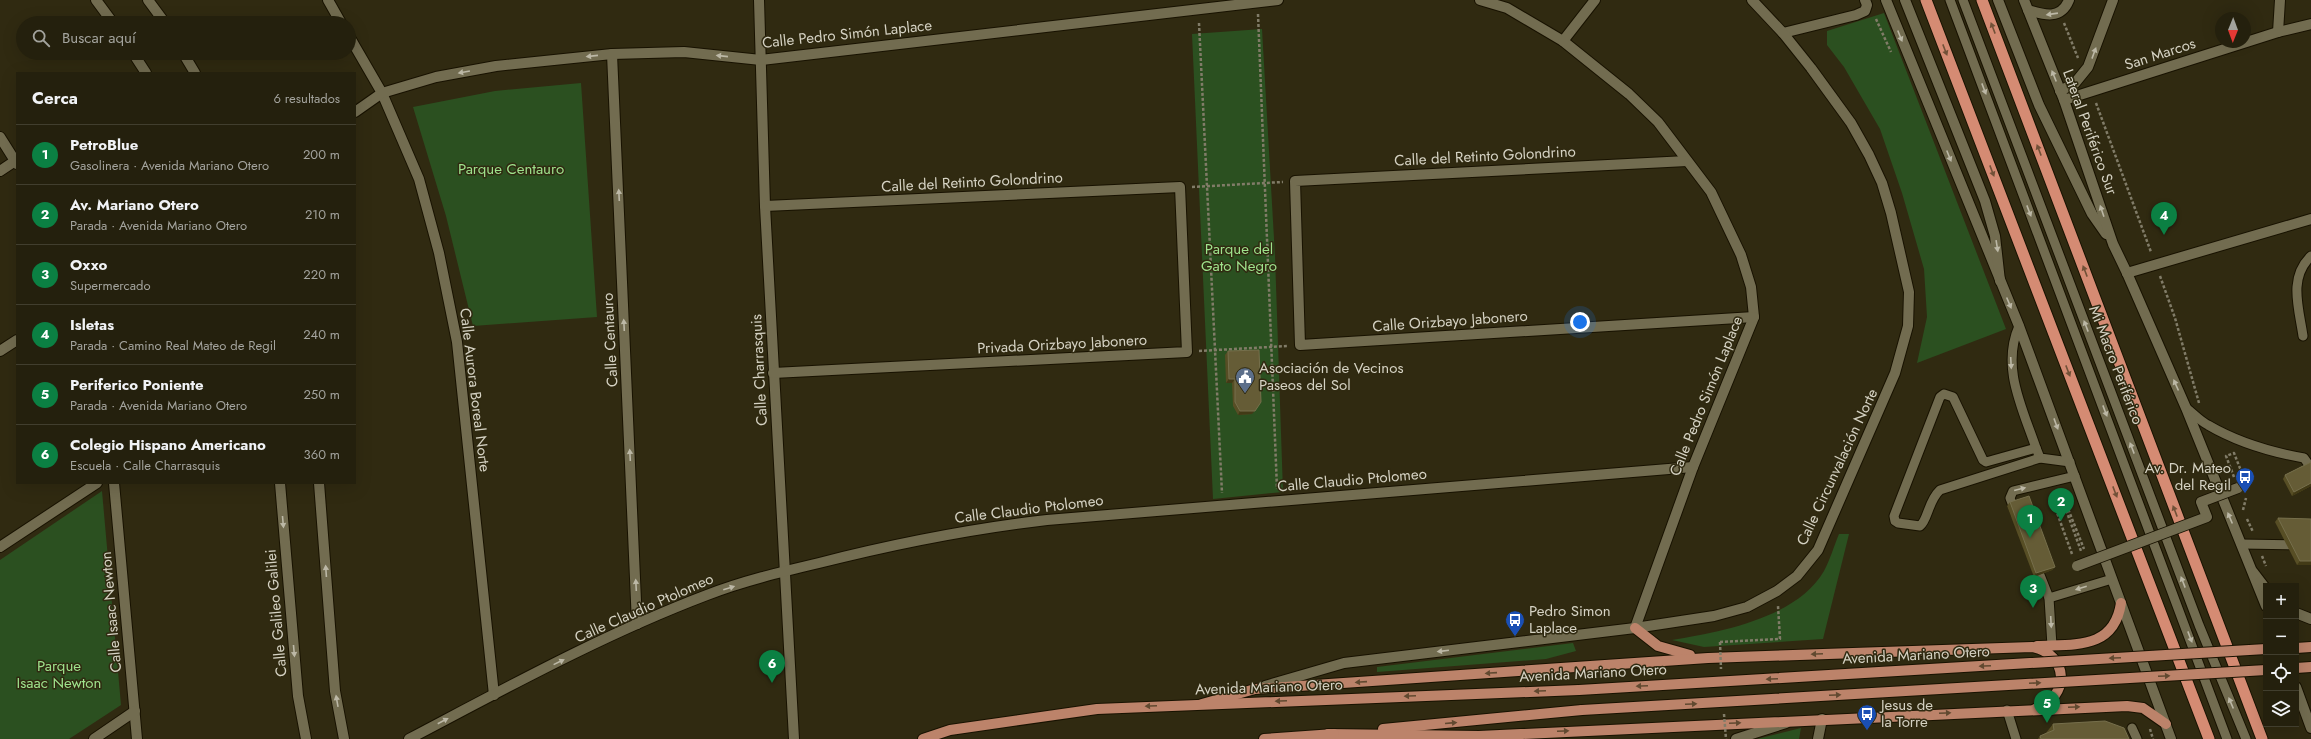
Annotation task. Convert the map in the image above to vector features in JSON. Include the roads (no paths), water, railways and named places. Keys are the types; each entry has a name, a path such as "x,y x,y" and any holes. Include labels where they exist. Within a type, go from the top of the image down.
{"highway":[{"path":"1926,0 2209,739"},
{"path":"1982,0 2262,739"}],"main road":[{"path":"1202,704 1255,689 1708,658 2084,644 2099,639 2112,628 2116,620 2120,603"},
{"path":"1635,628 1658,646 1677,654 1708,658"},
{"path":"2024,647 2041,648 2049,653 2059,666 2061,675 2061,683 2055,697 2043,706 2035,709"},
{"path":"2299,648 2311,647"},
{"name":"Avenida Mariano Otero","path":"923,739 950,730 1097,709 1579,690 2263,649"},
{"path":"2299,668 2311,667"},
{"path":"1266,739 1582,710 2263,670"},
{"path":"1328,734 1484,737 2007,710 2136,706 2152,713 2166,724"}],"street":[{"path":"96,0 108,16"},
{"path":"148,0 160,16"},
{"path":"328,0 337,16"},
{"name":"Calle Charrasquis","path":"759,0 765,206 794,739"},
{"name":"Calle Pedro Simón Laplace","path":"356,111 382,93 436,77 496,66 612,54 684,52 761,60 1278,0"},
{"name":"Calle Pedro Simón Laplace","path":"1480,0 1507,8 1563,41 1630,94 1658,122 1711,192 1741,255 1751,288 1754,317 1693,467 1635,628"},
{"path":"1563,41 1595,0"},
{"name":"Calle Circunvalación Norte","path":"1255,689 1344,662 1635,628 1720,614 1747,607 1777,591 1797,576 1818,550 1888,393 1903,348 1910,312 1909,292 1891,213 1882,183 1870,155 1851,123 1783,33 1752,0"},
{"path":"1783,33 1856,15 1864,11 1867,5 1865,0"},
{"path":"1886,0 2019,326 2070,462 2120,603 2172,739"},
{"path":"1905,0 1985,201 1995,236 2000,281"},
{"path":"1998,0 2039,105 2092,214 2113,244"},
{"name":"Lateral Periférico Sur","path":"2024,0 2062,96 2113,244 2186,408 2253,572"},
{"path":"2028,10 2050,16 2060,12 2069,0"},
{"path":"2062,96 2084,73 2092,58 2113,0"},
{"path":"2278,32 2280,0"},
{"name":"San Marcos","path":"2062,96 2091,92 2278,32 2311,24"},
{"name":"Calle Aurora Boreal Norte","path":"356,48 382,93 419,179 439,252 457,342 494,695"},
{"name":"Calle Centauro","path":"612,54 638,624"},
{"path":"138,60 145,72"},
{"path":"187,60 193,72"},
{"path":"0,137 16,162 0,171"},
{"name":"Calle del Retinto Golondrino","path":"1300,345 1295,181 1687,161"},
{"name":"Calle del Retinto Golondrino","path":"765,206 1180,187 1186,352"},
{"path":"2127,274 2311,219"},
{"name":"Calle Orizbayo Jabonero","path":"1300,345 1754,317"},
{"path":"0,351 16,341"},
{"name":"Privada Orizbayo Jabonero","path":"774,373 1186,352"},
{"name":"Calle Claudio Ptolomeo","path":"409,739 638,624 708,594 785,571 864,551 946,534 996,526 1693,467"},
{"path":"0,548 96,484"},
{"name":"Calle Isaac Newton","path":"114,484 137,739"},
{"name":"Calle Galileo Galilei","path":"280,484 298,696 306,739"},
{"path":"319,484 335,691 344,739"},
{"path":"2080,562 2207,518 2201,502 2238,488"},
{"path":"2253,572 2263,585"},
{"path":"2253,572 2263,598"},
{"path":"2299,614 2311,620"},
{"path":"2297,691 2311,728"},
{"path":"94,739 135,711"},
{"path":"1818,739 1822,719"},
{"path":"1736,739 1798,720"}],"lane":[{"name":"Mi Macro Periférico","path":"1950,0 2228,739"},
{"name":"Mi Macro Periférico","path":"1963,0 2199,625 2246,739"},
{"path":"2303,336 2296,285 2297,276 2311,256"},
{"path":"2019,326 2011,349 2012,372 2040,458"},
{"path":"2036,448 1986,462 1983,460 1953,397 1944,394 1940,397 1894,516 1895,521 1898,523 1920,526 1923,523 1934,496 1940,490 2040,458 2070,462"},
{"path":"2186,408 2205,424 2252,445 2304,458 2311,468"},
{"path":"2021,526 2010,498 2013,491 2075,476"},
{"path":"2241,544 2311,544"},
{"path":"2032,555 2049,598 2052,646"},
{"path":"2049,598 2112,579"},
{"path":"2007,710 2016,739"},
{"path":"2132,728 2137,739"}],"place":[{"name":"Isletas","path":"2164,235"},
{"name":"Asociación de Vecinos Paseos del Sol","path":"1245,394"},
{"name":"Av. Dr. Mateo del Regil","path":"2245,494"},
{"name":"Av. Mariano Otero","path":"2061,521"},
{"name":"PetroBlue","path":"2030,538"},
{"name":"Oxxo","path":"2033,608"},
{"name":"Pedro Simon Laplace","path":"1515,637"},
{"name":"Colegio Hispano Americano","path":"772,683"},
{"name":"Periferico Poniente","path":"2047,723"},
{"name":"Jesus de la Torre","path":"1867,731"}],"park label":[{"name":"Parque Centauro","path":"511,169"},
{"name":"Parque del Gato Negro","path":"1239,258"},
{"name":"Parque Isaac Newton","path":"59,674"}]}
